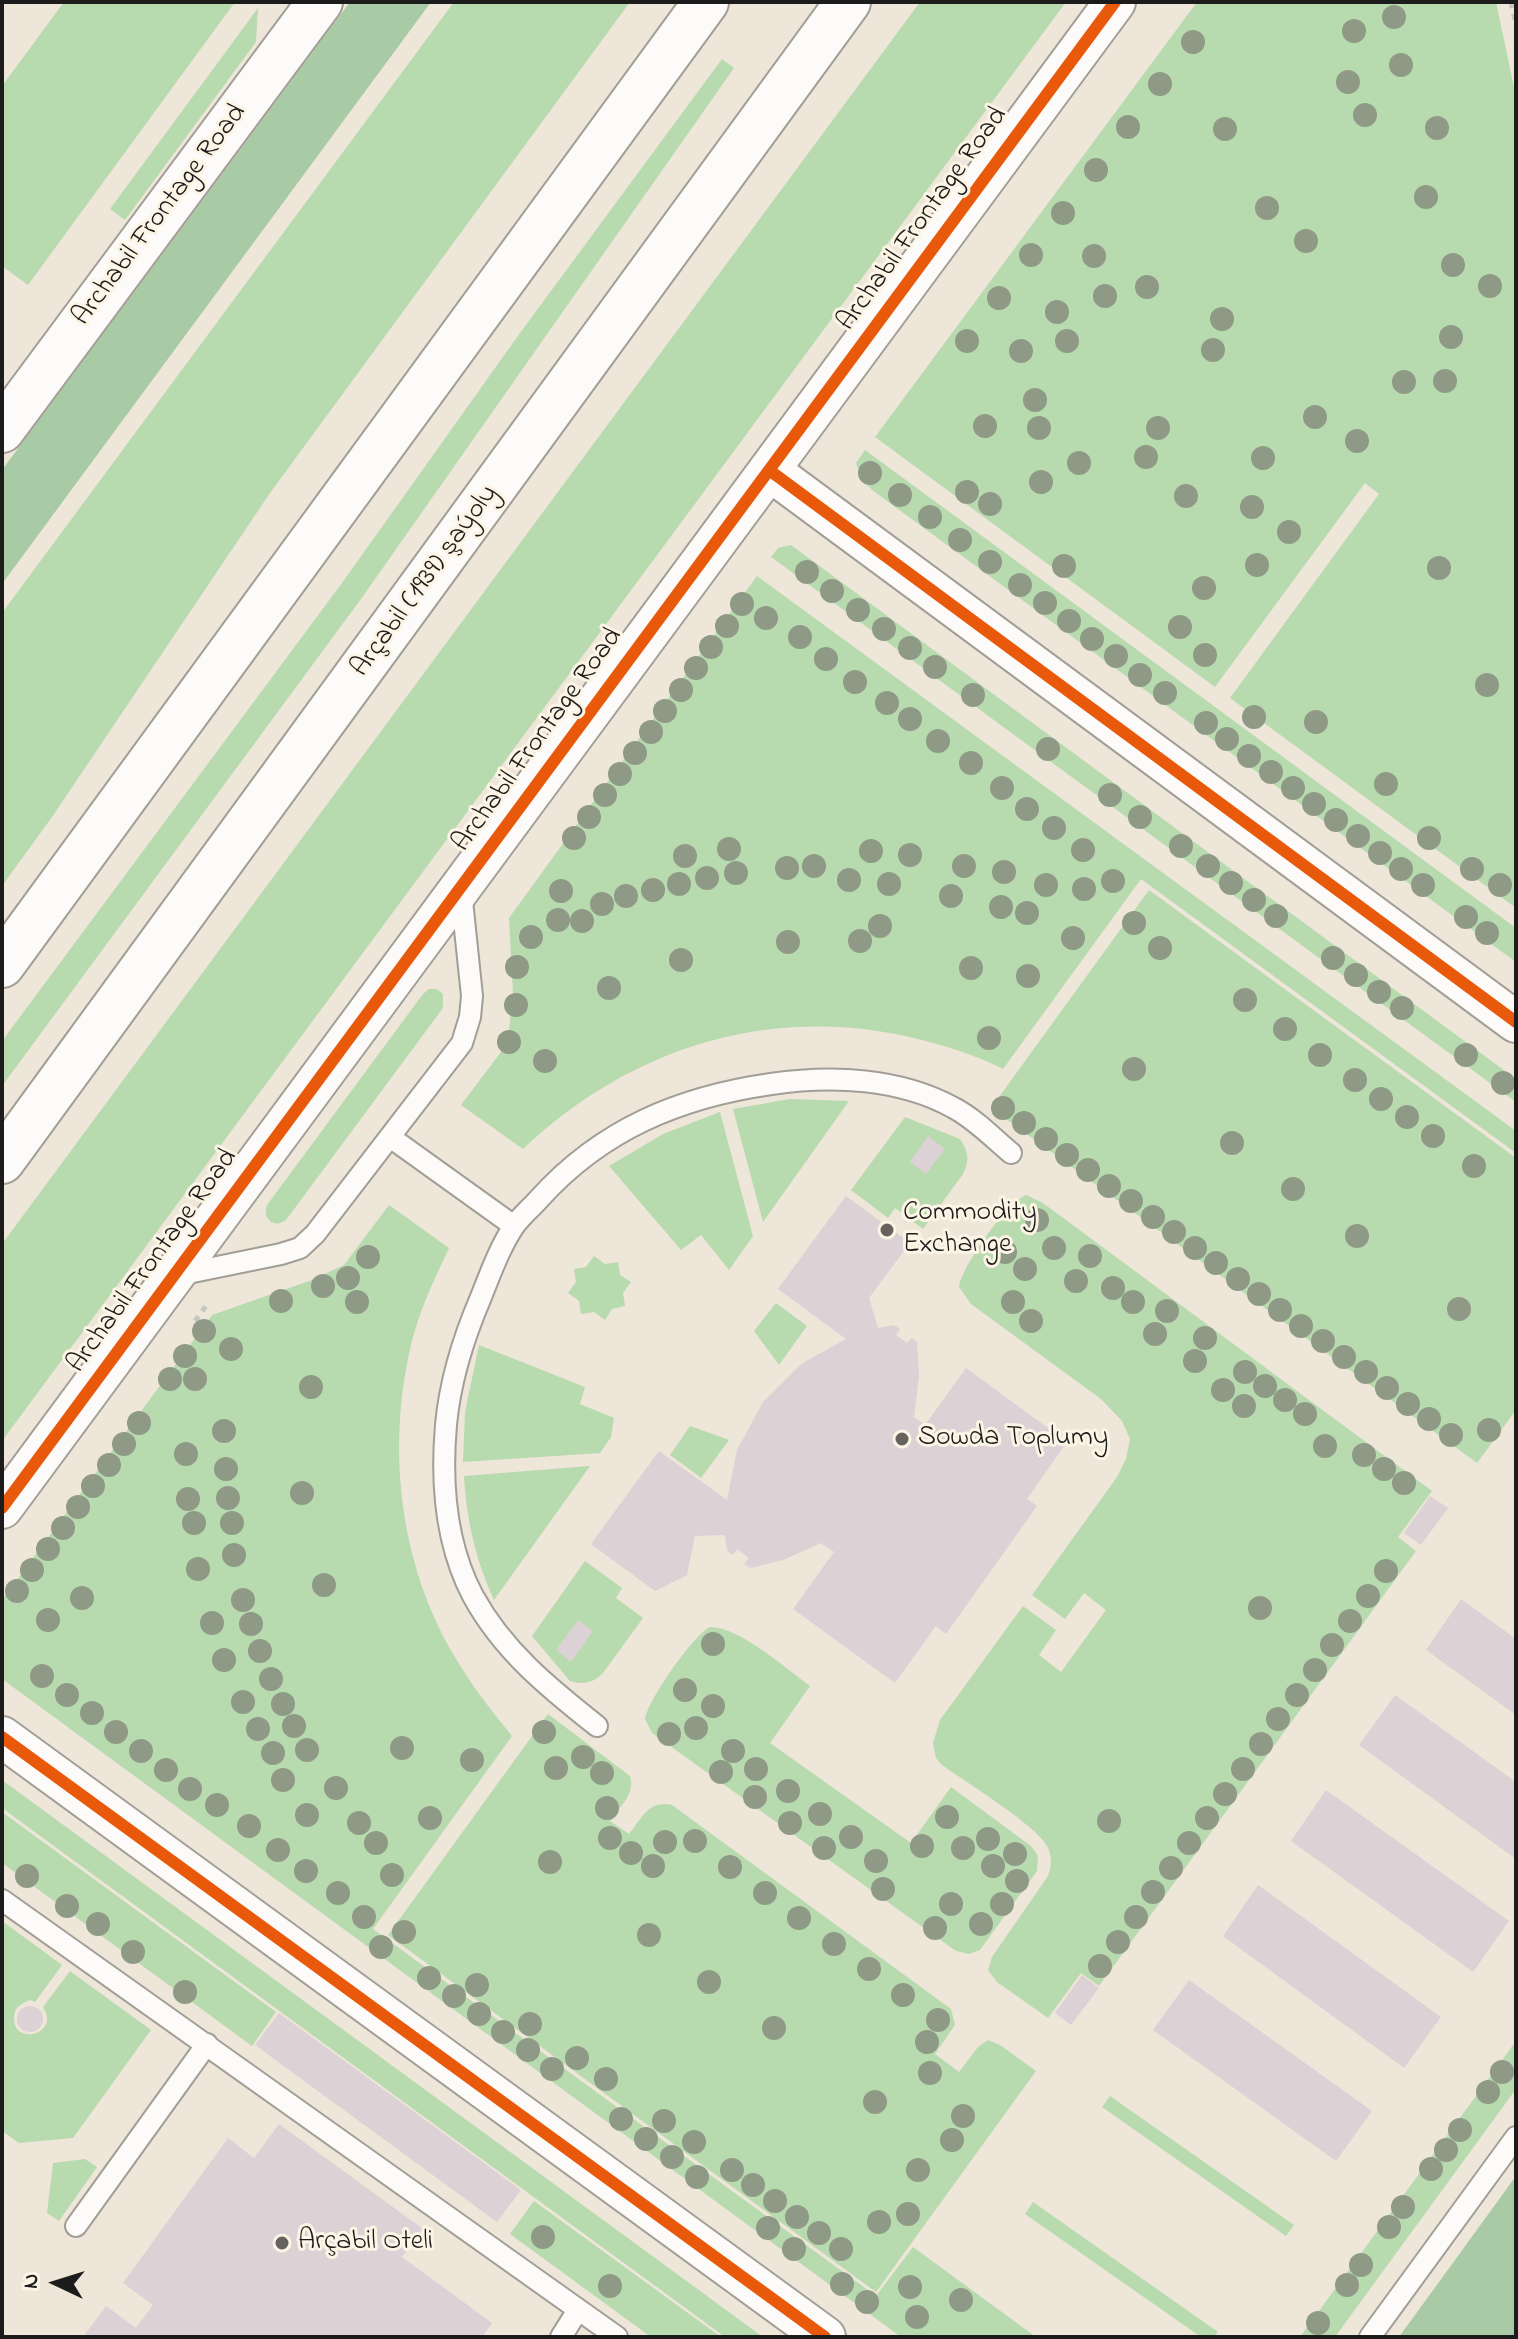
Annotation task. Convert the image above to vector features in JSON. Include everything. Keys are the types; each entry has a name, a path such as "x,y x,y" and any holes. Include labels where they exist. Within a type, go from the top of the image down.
{"main road":[{"name":"Archabil Frontage Road","path":"2,430 320,2"},
{"name":"Arçabil (1939) şaýoly","path":"2,1161 848,2"},
{"path":"2,965 703,5"}],"street":[{"name":"Archabil Frontage Road","path":"2,1508 1115,2"},
{"path":"769,470 1516,1022"},
{"path":"2,1737 825,2337"}],"lane":[{"path":"174,1276 300,1248 315,1234 462,1043 470,1017 472,996 461,888"},
{"path":"597,1726 541,1682 498,1634 473,1595 454,1546 446,1500 444,1452 448,1402 458,1359 478,1304 514,1226 551,1186 590,1152 649,1116 698,1098 740,1088 791,1081 879,1082 922,1094 956,1109 1011,1153"},
{"path":"390,1137 514,1226"},
{"path":"2,1900 617,2337"},
{"path":"76,2226 207,2044"},
{"path":"1370,2337 1516,2137"},
{"path":"561,2337 578,2310"}],"path":[{"path":"1511,2 1516,25"}],"green space":[{"path":"64,2 235,2 28,285 2,266 2,86"},
{"path":"350,2 431,2 2,584 2,470"},
{"path":"454,2 630,2 270,493 52,817 2,886 2,613"},
{"path":"920,2 1066,2 2,1441 2,1244"},
{"path":"1197,2 1496,2 1516,97 1516,908 1230,698 1379,494 1365,483 1215,687 875,437"},
{"path":"258,8 256,42 125,220 110,209"},
{"path":"722,59 734,68 361,599 2,1086 2,1041 342,583 520,333"},
{"path":"865,450 1516,928 1516,962 872,490 861,478 856,463"},
{"path":"791,545 1516,1079 1516,1102 771,557 778,548"},
{"path":"757,576 1516,1131 1516,1153 1141,879 1003,1069 963,1052 922,1040 867,1030 813,1027 759,1031 708,1042 658,1059 611,1083 565,1113 523,1149 461,1105 501,1052 509,1031 513,994 509,918"},
{"path":"1149,890 1516,1158 1516,1410 1477,1463 991,1108"},
{"path":"429,989 437,989 443,994 443,1008 286,1220 282,1223 270,1221 266,1215 267,1205"},
{"path":"790,1099 849,1101 763,1222 733,1109"},
{"path":"720,1112 753,1236 729,1270 701,1235 681,1250 609,1166 663,1134"},
{"path":"905,1117 960,1139 967,1156 963,1174 923,1229 895,1208 888,1218 851,1190"},
{"path":"1026,1195 1043,1203 1432,1491 1398,1537 1416,1551 1099,1986 1081,1973 1048,2018 997,1982 988,1970 992,1957 1048,1876 1051,1861 1049,1849 1015,1815 942,1765 936,1758 933,1743 940,1720 1023,1606 1056,1630 1039,1655 1061,1672 1106,1610 1084,1593 1065,1619 1032,1595 1117,1477 1126,1459 1130,1439 1122,1421 1101,1399 971,1304 959,1287 986,1236 1008,1209"},
{"path":"389,1205 449,1248 418,1320 404,1384 399,1463 409,1541 434,1617 452,1652 512,1736 373,1929 876,2296 913,2247 1036,2337 901,2337 2,1679 2,1600 212,1315 312,1280 344,1265"},
{"path":"594,1256 605,1264 618,1262 620,1275 631,1282 623,1293 625,1306 612,1309 605,1320 594,1312 581,1314 579,1301 568,1293 576,1282 574,1269 586,1267"},
{"path":"776,1303 807,1326 779,1365 754,1331"},
{"path":"479,1345 585,1387 580,1404 614,1418 611,1437 600,1453 463,1462 465,1412"},
{"path":"690,1426 729,1440 701,1478 670,1455"},
{"path":"590,1466 494,1600 473,1540 464,1476"},
{"path":"585,1561 622,1588 616,1598 643,1618 603,1673 592,1681 580,1683 570,1681 532,1636"},
{"path":"710,1627 748,1641 810,1686 770,1743 911,1843 951,1787 1031,1846 1038,1856 1037,1871 980,1950 969,1954 956,1951 652,1733 645,1719 654,1698 683,1654"},
{"path":"548,1714 630,1776 629,1794 610,1821 629,1834 651,1808 672,1805 951,2009 955,2025 935,2054 959,2072 978,2047 988,2040 1036,2071 876,2292 388,1935"},
{"path":"2,1780 763,2337 725,2337 2,1808"},
{"path":"2,1812 276,2012 252,2046 2,1863"},
{"path":"2,1921 62,1965 35,2002 30,2000 17,2009 14,2018 21,2032 35,2034 46,2024 43,2007 70,1971 151,2030 73,2138 19,2143 2,2131"},
{"path":"1516,2041 1516,2089 1335,2337 1300,2337"},
{"path":"1110,2096 1294,2225 1286,2236 1102,2107"},
{"path":"85,2159 97,2167 59,2221 47,2213 53,2163"},
{"path":"1516,2176 1516,2337 1399,2337"},
{"path":"534,2201 721,2337 651,2337 510,2234"},
{"path":"1033,2202 1218,2332 1214,2337 1201,2337 1025,2214"}],"building":[{"path":"928,1136 945,1149 926,1174 910,1162"},
{"name":"Sowda Toplumy","path":"846,1196 910,1243 869,1298 878,1328 894,1325 900,1329 896,1335 907,1343 912,1338 917,1342 919,1376 914,1417 925,1425 966,1368 1067,1442 1027,1499 1037,1506 946,1634 936,1626 895,1683 793,1609 834,1552 821,1543 783,1560 750,1568 744,1564 749,1558 737,1549 733,1555 727,1551 725,1535 695,1536 687,1575 655,1591 591,1544 659,1451 727,1500 737,1450 763,1402 801,1364 846,1339 778,1289"},
{"path":"1430,1496 1448,1508 1421,1545 1404,1533"},
{"path":"1461,1599 1516,1639 1516,1715 1426,1650"},
{"path":"578,1620 593,1631 571,1662 556,1650"},
{"path":"1395,1695 1516,1782 1516,1859 1359,1745"},
{"path":"1326,1790 1509,1921 1473,1972 1291,1841"},
{"path":"1258,1885 1441,2017 1404,2068 1223,1936"},
{"path":"1082,1975 1099,1988 1071,2025 1055,2013"},
{"path":"1189,1980 1372,2111 1336,2161 1153,2030"},
{"path":"30,2006 39,2010 43,2019 39,2028 30,2032 21,2028 17,2019 21,2010"},
{"path":"279,2013 521,2190 497,2222 255,2045"},
{"name":"Arçabil Oteli","path":"279,2124 423,2229 402,2257 492,2323 482,2337 83,2337 106,2306 136,2328 153,2305 123,2283 228,2138 254,2158"}],"cycle path":[{"path":"2,1508 1115,2"},
{"path":"769,470 1516,1022"},
{"path":"2,1737 825,2337"}],"place":[{"name":"Commodity Exchange","path":"887,1230"},
{"name":"Sowda Toplumy","path":"902,1439"},
{"name":"Arçabil Oteli","path":"282,2243"}]}
